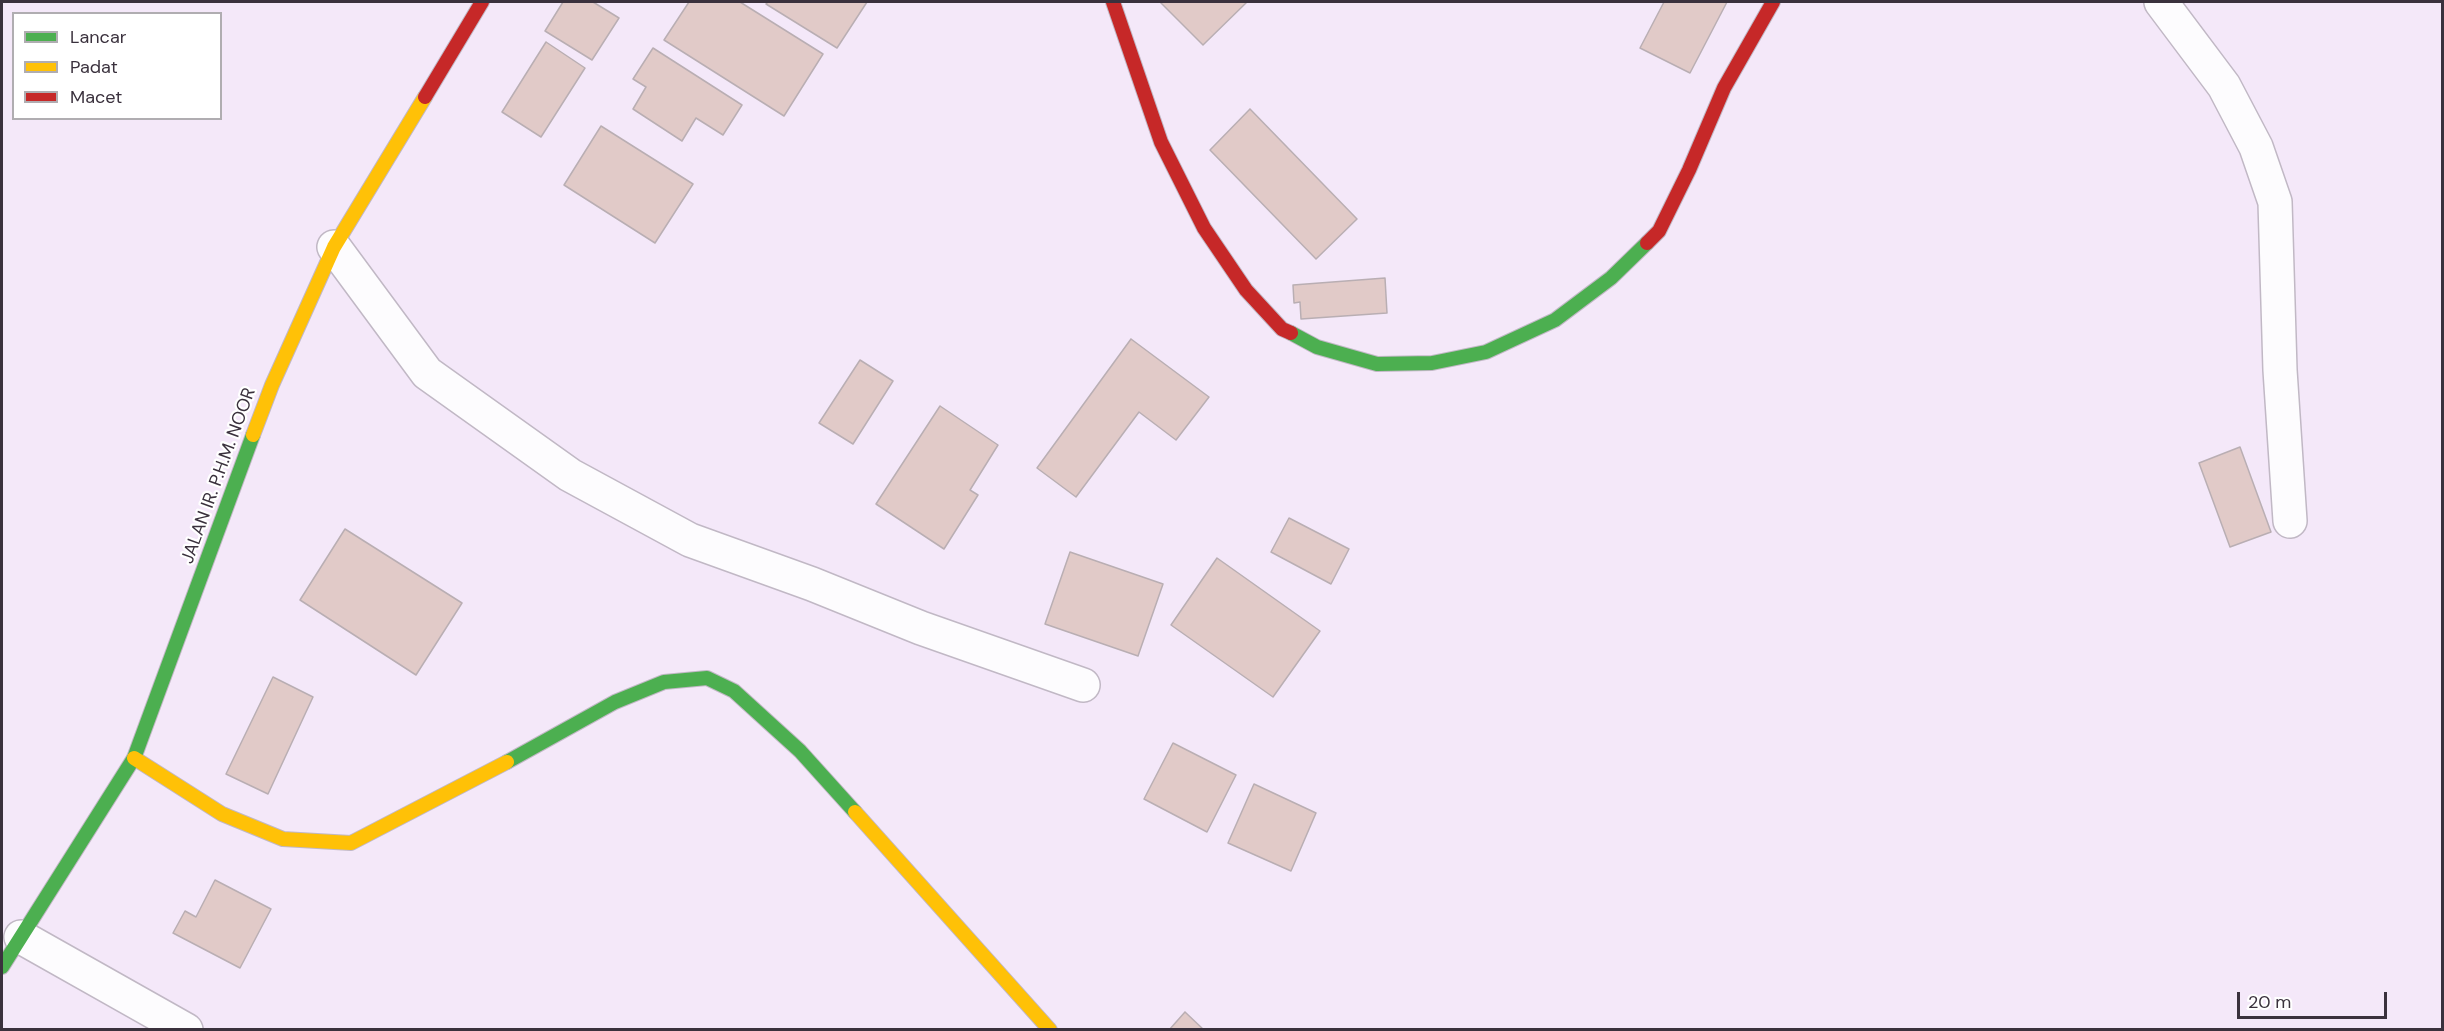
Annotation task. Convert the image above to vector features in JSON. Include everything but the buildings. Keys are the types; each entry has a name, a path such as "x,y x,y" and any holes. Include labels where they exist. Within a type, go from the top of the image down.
{"street":[{"name":"JALAN IR. P.H.M. NOOR","path":"2,967 134,758 272,385 334,247 482,2"},
{"path":"1113,2 1161,142 1204,228 1246,290 1282,329 1317,347 1377,364 1432,363 1486,352 1555,320 1611,278 1659,231 1689,170 1724,88 1773,2"},
{"path":"2161,2 2224,86 2256,147 2275,202 2280,370 2290,521"},
{"path":"334,247 427,373 570,475 690,540 812,584 921,628 1083,685"},
{"path":"134,758 222,814 283,839 351,843 502,765 615,702 664,682 707,678 734,691 800,751 1050,1029"},
{"path":"21,937 186,1029"}],"traffic: fast":[{"path":"1291,333 1317,347 1377,364 1432,363 1486,352 1555,320 1611,278 1647,243"},
{"path":"2,967 134,758 253,435"},
{"path":"507,762 615,702 664,682 707,678 734,691 800,751 855,812"}],"traffic: slow":[{"path":"253,435 272,385 334,247 425,97"},
{"path":"134,758 222,814 283,839 351,843 507,762"},
{"path":"855,812 1050,1030"}],"traffic: jam":[{"path":"425,97 482,2"},
{"path":"1113,2 1161,142 1204,228 1246,290 1282,329 1291,333"},
{"path":"1647,243 1659,231 1689,170 1724,88 1773,2"}]}
